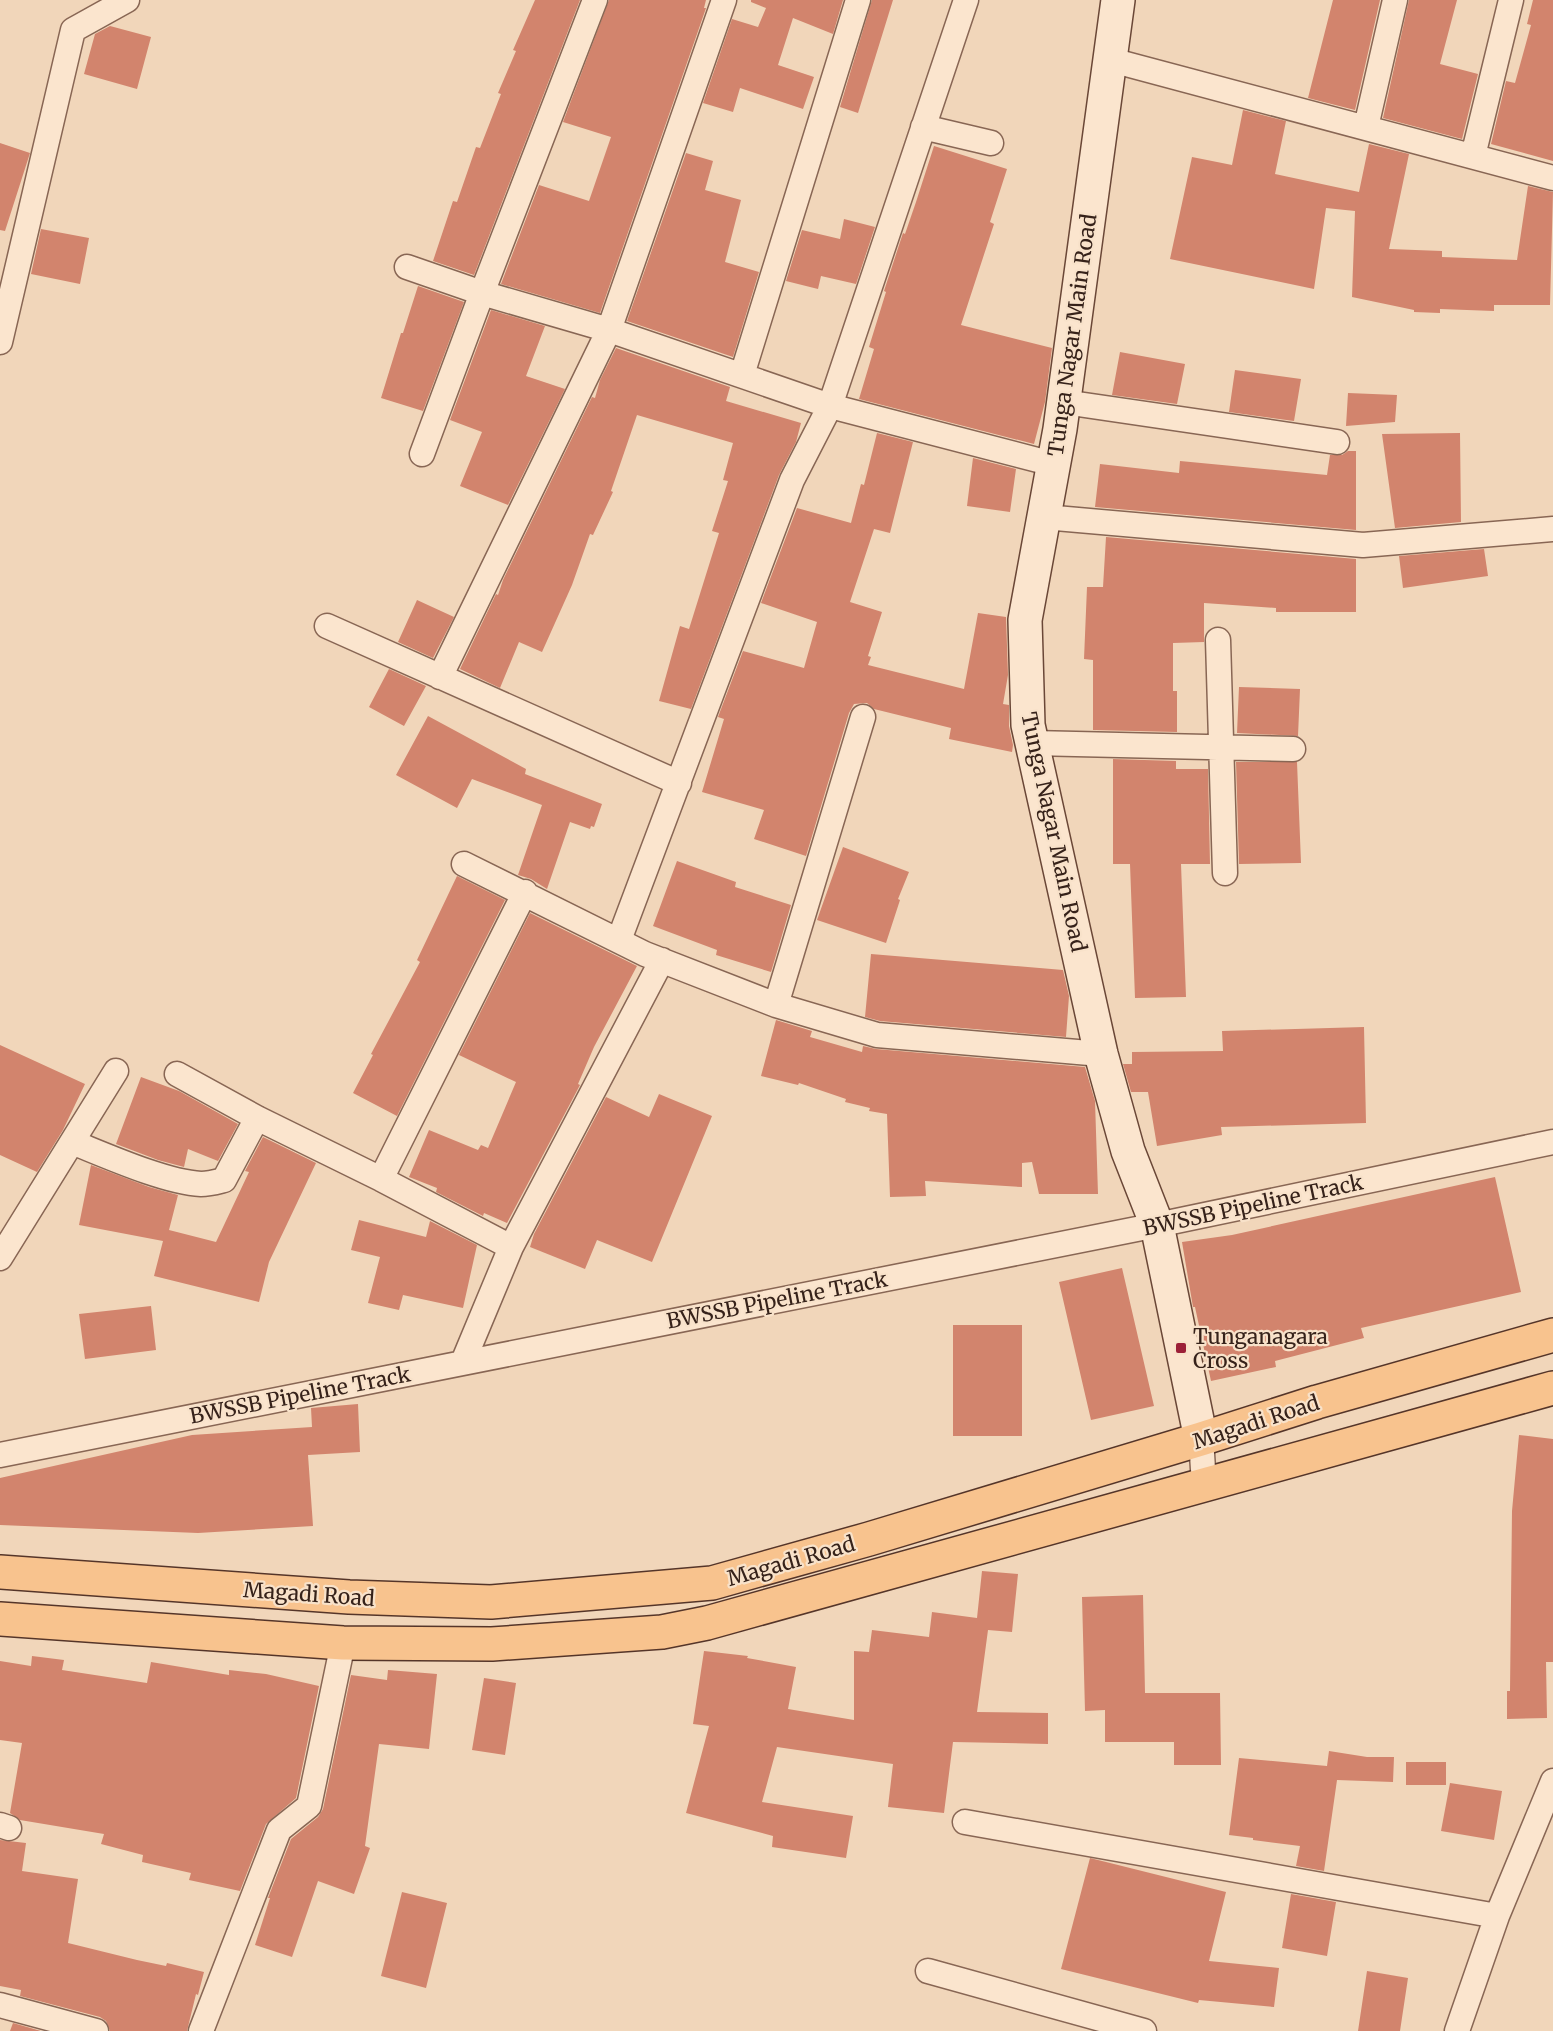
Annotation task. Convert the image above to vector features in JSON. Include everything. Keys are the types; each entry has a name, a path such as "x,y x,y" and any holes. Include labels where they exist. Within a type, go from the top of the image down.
{"main road":[{"name":"Magadi Road","path":"0,1572 349,1598 491,1602 712,1583 869,1539 1201,1440 1317,1402 1553,1335"},
{"name":"Magadi Road","path":"0,1619 343,1643 492,1644 662,1632 718,1620 1553,1388"}],"street":[{"path":"0,342 73,30 127,0"},
{"path":"422,454 595,0"},
{"path":"440,677 609,330 724,0"},
{"path":"742,375 858,0"},
{"path":"619,940 680,783 792,480 830,406 966,0"},
{"name":"Tunga Nagar Main Road","path":"1118,0 1065,402 1025,620 1028,725 1101,1054 1128,1151 1157,1225 1201,1440"},
{"path":"1366,127 1395,0"},
{"path":"1473,156 1511,0"},
{"path":"1111,60 1553,178"},
{"path":"923,127 991,143"},
{"path":"407,267 482,293 609,330 830,406 1053,464"},
{"path":"1065,402 1338,442"},
{"path":"1044,517 1363,545 1553,529"},
{"path":"327,626 680,783"},
{"path":"1218,640 1225,873"},
{"path":"776,1005 863,717"},
{"path":"1032,743 1293,749"},
{"path":"465,864 662,960 776,1005 877,1035 1101,1054"},
{"path":"381,1179 525,892"},
{"path":"464,1362 511,1247 662,960"},
{"path":"0,1258 116,1071"},
{"path":"177,1074 257,1118 511,1247"},
{"path":"72,1142 184,1181 213,1183 224,1180 257,1118"},
{"name":"BWSSB Pipeline Track","path":"0,1455 1157,1225 1553,1142"},
{"path":"1201,1440 1204,1484"},
{"path":"201,2031 279,1830 309,1806 343,1643"},
{"path":"1457,2031 1497,1917 1553,1781"},
{"path":"965,1822 1497,1917"},
{"path":"928,1971 1144,2031"},
{"path":"0,2005 96,2031"}],"building":[{"path":"535,0 580,0 474,275 433,261 453,201 457,202 476,147 480,148 501,94 498,93 516,51 513,50"},
{"path":"609,0 706,0 704,8 706,8 600,313 501,284 539,185 589,201 611,137 563,122"},
{"path":"751,0 843,0 833,34 793,18 778,65 814,77 803,109 740,88 733,112 703,103 732,19 758,27 766,8"},
{"path":"872,0 893,0 858,113 840,107"},
{"path":"1333,0 1380,0 1355,110 1308,98"},
{"path":"1409,0 1457,0 1440,64 1478,74 1462,139 1383,118"},
{"path":"1533,0 1553,0 1553,161 1491,144 1506,81 1515,83 1531,25 1527,24"},
{"path":"110,26 151,37 137,89 84,74 95,34"},
{"path":"1243,110 1286,121 1275,174 1359,192 1369,144 1409,154 1389,249 1442,251 1442,257 1517,260 1528,186 1553,192 1550,305 1494,305 1494,311 1440,309 1440,313 1414,312 1414,310 1352,297 1355,211 1326,208 1314,289 1170,259 1192,157 1232,165"},
{"path":"0,143 30,153 5,231 0,230"},
{"path":"934,146 1007,169 990,222 994,224 961,325 1052,348 1045,402 1034,444 859,399 874,349 869,347 886,292 884,291"},
{"path":"686,153 713,161 705,190 741,200 725,262 759,272 733,357 627,321"},
{"path":"844,219 875,227 856,284 821,276 818,289 786,281 802,230 840,239"},
{"path":"41,229 89,238 80,284 31,274"},
{"path":"418,286 464,302 423,411 381,398"},
{"path":"491,310 545,326 526,376 565,389 508,505 460,486 482,432 450,420"},
{"path":"616,348 730,387 726,401 801,423 796,442 779,475 691,709 659,701 680,626 689,629 719,533 712,531 728,481 723,480 733,443 637,415 611,491 613,492 593,535 590,534 572,585 542,652 519,642 500,688 460,669 496,594 498,595 503,580 592,397 595,398 600,380"},
{"path":"1120,352 1185,364 1177,404 1112,395"},
{"path":"1235,370 1301,379 1294,421 1229,412"},
{"path":"1348,393 1397,395 1395,422 1346,426"},
{"path":"877,433 913,442 890,533 874,529 850,602 882,612 868,656 871,657 868,665 964,689 978,613 1006,617 1008,675 1003,704 1009,705 1012,752 949,739 951,728 874,709 867,703 854,704 849,713 806,856 754,839 764,810 702,792 724,719 718,717 743,651 804,668 817,622 761,603 797,508 851,523 861,484 864,485"},
{"path":"1460,433 1461,522 1395,528 1382,434"},
{"path":"1348,451 1356,451 1356,530 1095,507 1100,464 1179,473 1180,461 1327,475 1330,455 1342,455"},
{"path":"973,458 1016,469 1010,512 967,506"},
{"path":"1106,537 1356,559 1356,612 1276,612 1276,608 1204,603 1204,642 1173,643 1173,691 1177,691 1177,732 1093,730 1093,660 1084,659 1087,587 1103,587"},
{"path":"1484,549 1488,576 1403,588 1399,556"},
{"path":"417,600 454,617 433,658 398,642"},
{"path":"389,669 426,686 404,726 369,707"},
{"path":"1239,687 1300,689 1298,736 1237,733"},
{"path":"428,716 526,769 525,774 602,804 594,827 591,826 590,829 570,822 547,889 531,879 518,875 542,805 472,779 457,808 396,775"},
{"path":"1113,759 1176,761 1176,769 1208,769 1210,864 1181,864 1186,997 1135,998 1130,864 1113,864"},
{"path":"1236,762 1297,762 1301,863 1239,864"},
{"path":"843,847 909,872 898,899 900,900 886,943 817,920"},
{"path":"677,861 736,882 735,887 791,905 771,972 716,955 717,950 653,926"},
{"path":"457,876 505,900 397,1116 353,1093 420,962 417,960"},
{"path":"530,913 637,966 594,1047 578,1084 580,1085 507,1223 484,1213 483,1216 436,1192 437,1188 409,1177 429,1130 478,1150 481,1145 488,1148 516,1082 459,1055"},
{"path":"871,954 1063,970 1069,996 1066,1037 880,1021 865,1017"},
{"path":"776,1020 812,1031 810,1037 862,1052 863,1046 1085,1067 1095,1101 1098,1194 1039,1194 1032,1162 1022,1163 1022,1187 925,1181 926,1196 890,1197 887,1114 869,1111 870,1108 845,1102 846,1099 799,1083 798,1085 761,1076"},
{"path":"1364,1027 1366,1123 1221,1127 1222,1135 1157,1146 1148,1092 1131,1092 1123,1064 1132,1064 1132,1052 1223,1051 1222,1031"},
{"path":"0,1045 85,1084 63,1130 37,1172 0,1155"},
{"path":"141,1077 179,1091 238,1124 218,1161 188,1149 184,1167 116,1144"},
{"path":"659,1094 712,1116 652,1262 597,1240 585,1269 530,1247 534,1234 606,1097 649,1117"},
{"path":"263,1137 316,1163 269,1262 259,1302 154,1276 163,1241 79,1225 91,1165 149,1187 178,1195 169,1230 216,1242 249,1172 245,1171"},
{"path":"1495,1177 1521,1292 1361,1328 1364,1338 1275,1361 1276,1367 1211,1381 1195,1307 1193,1307 1182,1242 1232,1235"},
{"path":"359,1220 426,1237 430,1221 477,1245 463,1308 403,1295 399,1310 368,1303 380,1257 351,1250"},
{"path":"1122,1268 1154,1406 1091,1420 1059,1282"},
{"path":"151,1306 156,1350 85,1359 79,1314"},
{"path":"953,1325 1022,1325 1022,1436 953,1436"},
{"path":"358,1404 360,1452 308,1455 313,1526 198,1533 0,1525 0,1478 192,1435 312,1427 311,1408"},
{"path":"1519,1435 1553,1439 1553,1662 1546,1662 1547,1718 1507,1719 1507,1691 1510,1691 1512,1511"},
{"path":"982,1571 1018,1574 1012,1632 988,1630 977,1712 1048,1713 1048,1744 953,1742 944,1813 888,1807 893,1764 777,1747 762,1802 853,1816 846,1858 772,1847 773,1836 686,1813 709,1726 693,1724 704,1651 748,1656 747,1658 796,1667 788,1709 854,1720 854,1651 869,1652 872,1630 929,1637 932,1612 977,1618"},
{"path":"1143,1595 1145,1693 1220,1693 1221,1765 1174,1765 1174,1742 1105,1742 1105,1710 1085,1711 1082,1597"},
{"path":"32,1656 64,1660 62,1670 147,1683 151,1662 229,1675 229,1670 266,1674 319,1686 296,1798 266,1824 240,1891 189,1880 191,1873 142,1862 143,1855 101,1844 104,1834 20,1820 10,1813 22,1743 0,1740 0,1661 31,1666"},
{"path":"388,1670 437,1674 429,1749 379,1744 365,1846 370,1848 354,1894 318,1881 292,1957 255,1945 270,1898 268,1898 291,1839 318,1817 323,1809 351,1675 387,1680"},
{"path":"484,1678 516,1683 505,1755 472,1750"},
{"path":"1329,1751 1367,1757 1394,1757 1393,1782 1337,1780 1324,1871 1296,1866 1300,1846 1229,1835 1239,1758 1327,1766"},
{"path":"1406,1762 1446,1762 1446,1785 1406,1785"},
{"path":"1450,1783 1502,1791 1494,1840 1441,1831"},
{"path":"0,1840 26,1843 22,1871 78,1879 68,1943 137,1960 166,1966 167,1963 204,1972 187,2031 110,2031 106,2021 100,2017 20,1996 21,1990 0,1986"},
{"path":"1090,1858 1226,1892 1209,1961 1279,1968 1274,2007 1199,2000 1198,2003 1061,1969"},
{"path":"402,1892 447,1903 426,1988 381,1976"},
{"path":"1291,1894 1336,1902 1327,1956 1282,1948"},
{"path":"1367,1971 1408,1978 1400,2031 1358,2031"},
{"path":"13,2023 41,2031 10,2031"}],"place":[{"name":"Tunganagara Cross","path":"1181,1348"}]}
